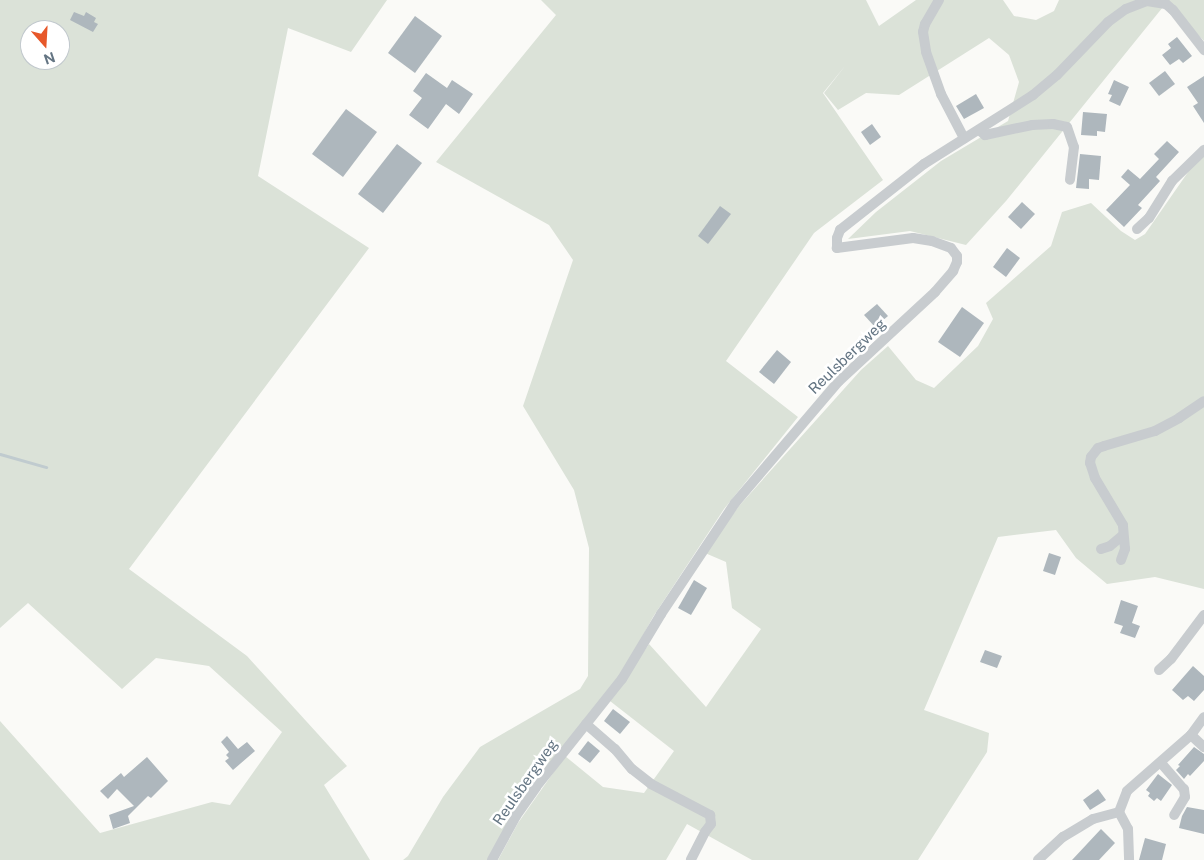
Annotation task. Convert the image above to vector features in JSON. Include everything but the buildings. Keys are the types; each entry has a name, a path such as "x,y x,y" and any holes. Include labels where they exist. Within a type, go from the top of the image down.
{"street":[{"path":"939,0 925,24 923,32 926,52 941,94 964,138"},
{"name":"Reulsbergweg","path":"492,860 536,787 622,679 661,614 735,503 839,381 935,292 956,267 958,259 956,252 943,244 932,241 900,239 862,246 837,248 837,238 840,230 924,164 1033,95 1057,75 1117,15 1142,2 1161,2 1170,7 1204,50"},
{"name":"Reulsbergweg","path":"980,130 985,135 1032,125 1053,124 1067,128 1074,147 1070,180"},
{"path":"1137,229 1149,218 1172,181 1204,150"},
{"path":"1121,560 1126,549 1123,525 1119,514 1093,472 1090,463 1094,453 1104,446 1155,431 1179,418 1204,400"},
{"path":"1101,549 1110,546 1123,535"},
{"path":"1159,670 1172,659 1204,616"},
{"path":"1038,860 1063,837 1093,819 1118,812 1128,791 1162,763 1191,735 1204,717"},
{"path":"586,724 615,749 632,769 651,784 710,815 711,824 704,832 691,860"},
{"path":"1191,735 1204,748"},
{"path":"1162,763 1184,789 1183,802 1174,815"},
{"path":"1118,812 1128,829 1129,860"}],"shaded area":[{"path":"0,0 387,0 351,52 288,28 258,176 369,248 129,569 247,656 347,766 324,785 370,860 0,860 0,721 100,833 212,802 230,805 282,732 209,666 156,658 122,689 28,603 0,628"},
{"path":"541,0 866,0 879,26 916,0 1003,0 1014,16 1036,20 1054,11 1059,0 1204,0 1204,41 1167,2 1006,201 966,245 910,231 848,239 876,212 941,161 1008,121 1019,82 1009,55 989,38 899,95 866,93 838,110 824,93 845,66 823,93 883,180 814,233 726,361 798,417 724,509 653,617 624,670 488,860 403,860 408,856 443,797 480,747 580,689 588,676 589,548 574,490 523,406 573,260 549,225 436,162 556,15"},
{"path":"1204,156 1204,589 1155,577 1107,584 1076,558 1056,530 998,537 924,710 989,733 987,752 918,860 752,860 687,824 666,860 498,860 518,823 565,756 603,787 644,793 674,751 610,701 649,644 706,707 761,629 732,608 726,562 705,553 739,506 861,370 888,346 916,380 934,388 978,346 993,319 986,303 1051,246 1062,212 1091,203 1121,231 1135,240 1145,234 1193,165"}],"waterway":[{"path":"0,454 46,467"}]}
